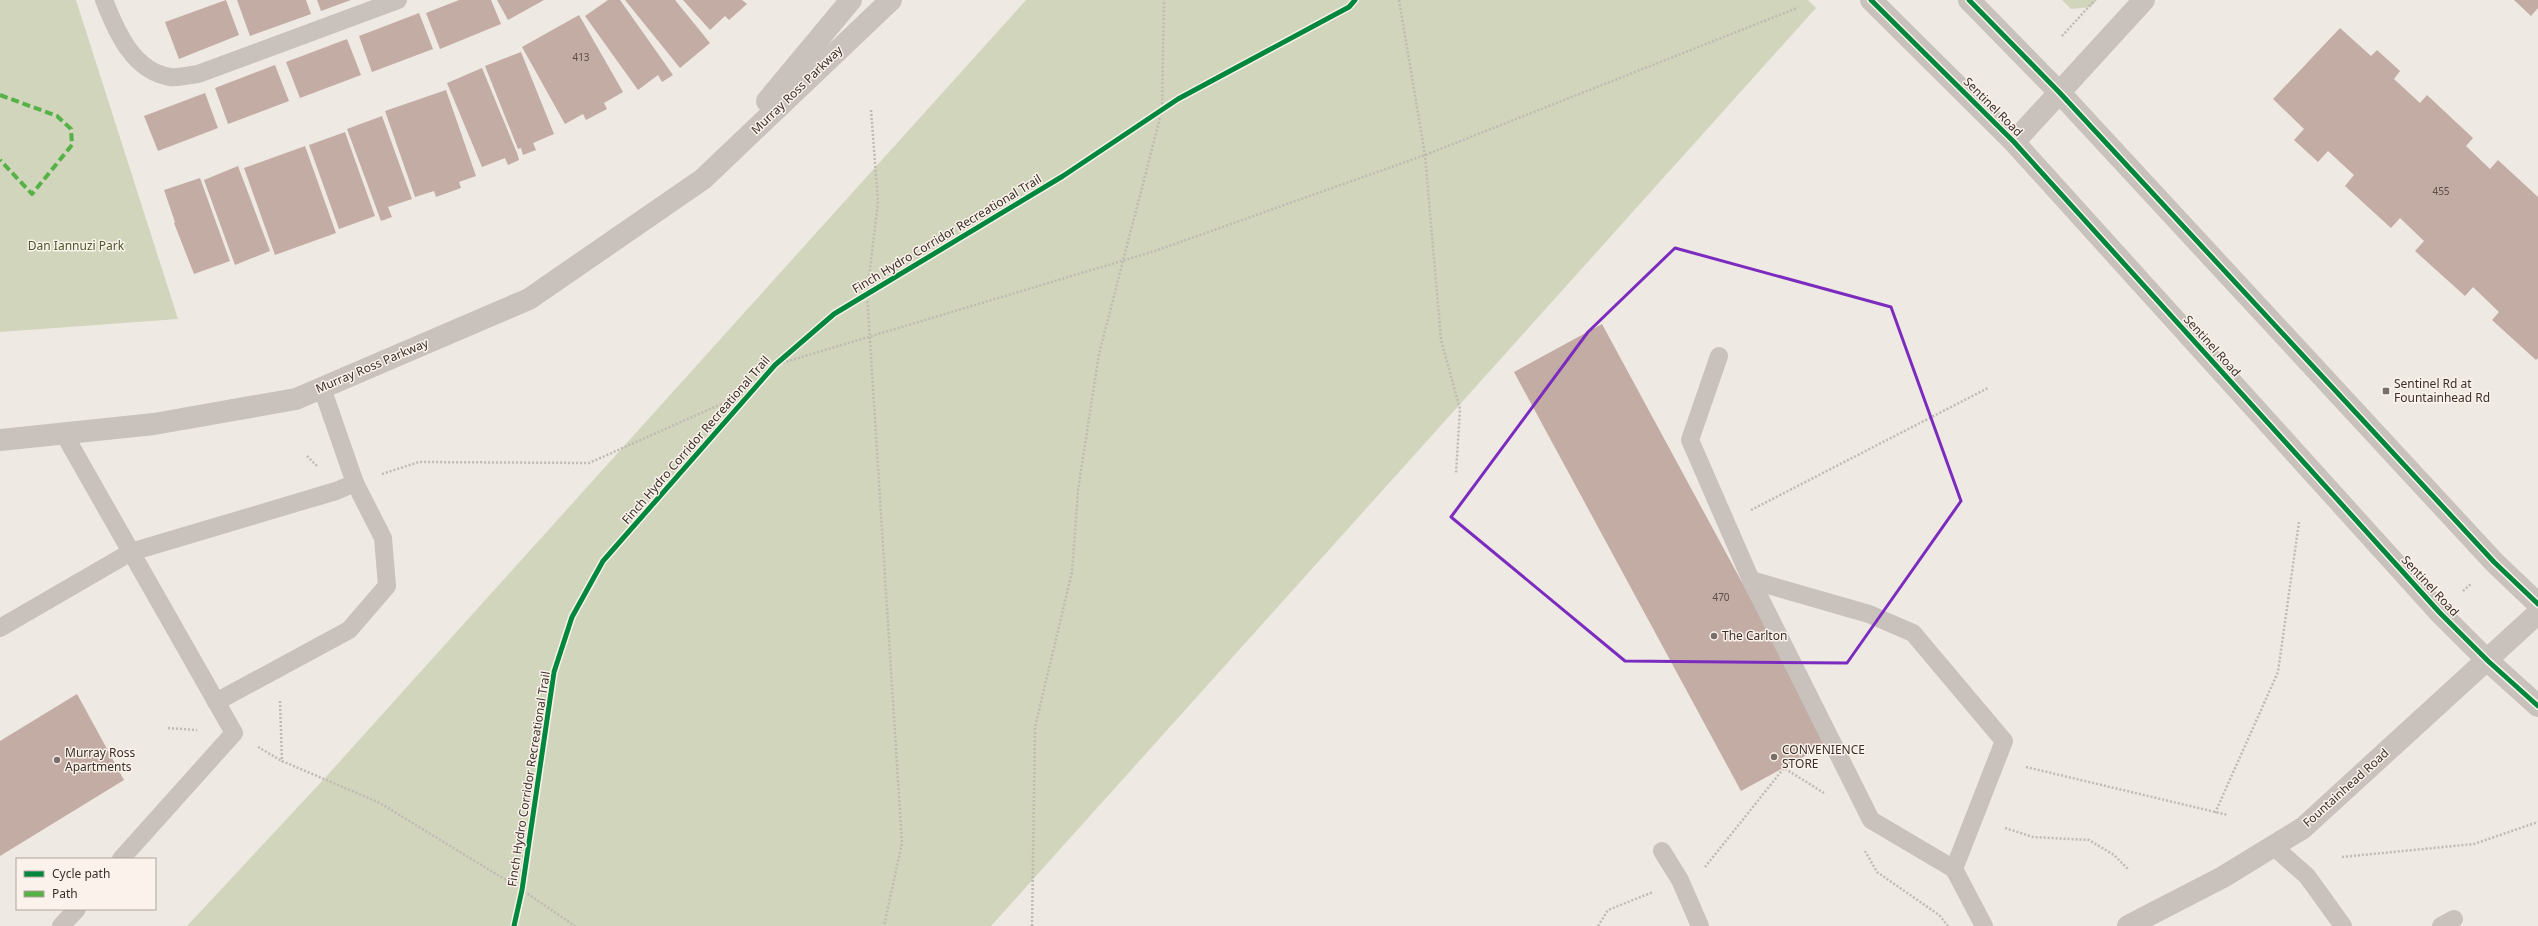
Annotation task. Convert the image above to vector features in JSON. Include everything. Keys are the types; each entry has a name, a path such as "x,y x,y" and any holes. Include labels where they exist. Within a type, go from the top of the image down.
{"street":[{"name":"Murray Ross Parkway","path":"703,179 851,0"},
{"name":"Murray Ross Parkway","path":"0,440 154,424 296,399 529,299 703,179 891,0"},
{"name":"Sentinel Road","path":"1871,0 2014,142 2435,607 2488,661 2538,706"},
{"path":"1969,0 2060,92 2494,562 2538,604"},
{"path":"2014,142 2144,0"},
{"name":"Fountainhead Road","path":"2128,926 2223,877 2303,828 2488,661 2538,613"}],"lane":[{"path":"104,0 122,39 134,58 150,70 170,77 198,74 398,0"},
{"path":"1719,356 1690,440 1751,580 1871,820 1954,869 1984,926"},
{"path":"216,702 349,630 387,586 383,538 355,483 322,388"},
{"path":"64,434 234,733 122,858"},
{"path":"0,628 131,552 336,491 355,483"},
{"path":"1751,580 1869,614 1913,633 2004,741 1954,869"},
{"path":"2274,847 2307,876 2343,926"},
{"path":"1662,851 1680,880 1700,926"},
{"path":"61,926 76,910"}],"path":[{"path":"1032,926 1035,727 1072,572 1078,490 1099,354 1162,110 1164,0"},
{"path":"1399,0 1425,155 1441,340 1460,409 1456,474"},
{"path":"2062,36 2095,0"},
{"path":"775,365 1124,261 1425,155 1797,8"},
{"path":"1155,115 1167,106"},
{"path":"871,110 878,202 867,294 902,843 884,926"},
{"path":"1726,523 1988,388"},
{"path":"355,483 419,462 589,463 755,389"},
{"path":"307,456 328,475 336,491"},
{"path":"2215,813 2278,672 2299,522"},
{"path":"2458,596 2474,581"},
{"path":"286,696 280,699 282,760 380,803 522,890 575,926"},
{"path":"2021,766 2228,815"},
{"path":"2342,857 2474,844 2538,822"},
{"path":"2005,828 2033,837 2089,840 2114,855 2128,869"}],"highlighted area":[{"path":"1675,248 1891,307 1961,501 1847,663 1625,661 1451,517 1588,332"}],"green space":[{"name":"Dan Iannuzi Park","path":"0,0 76,0 178,319 0,332"},
{"path":"1026,0 1808,0 1816,8 991,926 187,926 324,779"},
{"path":"2062,0 2097,0 2091,7 2071,9"}],"building":[{"path":"226,0 239,35 179,59 165,22"},
{"path":"237,0 306,0 311,14 250,36"},
{"path":"317,0 351,0 321,11"},
{"path":"459,0 491,0 501,24 440,49 426,13"},
{"path":"497,0 544,0 508,20"},
{"path":"608,0 620,0 673,75 662,82 658,75 638,90 585,16"},
{"path":"625,0 675,0 710,43 680,68"},
{"path":"683,0 742,0 747,4 729,20 725,16 710,30"},
{"path":"2514,0 2538,0 2538,8 2531,16"},
{"path":"419,13 433,49 372,72 359,36"},
{"path":"579,15 623,92 604,103 607,109 586,120 583,114 565,124 522,47"},
{"path":"2340,28 2371,56 2377,50 2400,71 2394,79 2420,103 2427,95 2473,138 2466,146 2490,169 2498,160 2538,197 2538,358 2536,360 2492,320 2499,312 2473,287 2465,296 2415,251 2424,241 2400,218 2391,228 2345,186 2354,175 2328,151 2318,162 2294,140 2304,129 2273,99"},
{"path":"347,39 361,75 300,98 286,62"},
{"path":"521,52 554,134 533,143 536,150 523,155 521,148 518,149 485,66"},
{"path":"275,65 289,101 228,124 215,88"},
{"path":"482,68 519,160 508,165 505,158 482,167 447,83"},
{"path":"446,90 476,176 459,182 461,188 436,197 434,191 415,197 385,111"},
{"path":"205,93 218,128 158,151 144,116"},
{"path":"382,116 412,199 388,207 392,217 381,221 347,129"},
{"path":"345,132 375,216 339,229 309,145"},
{"path":"305,146 336,233 275,255 244,168"},
{"path":"238,166 270,251 235,265 204,180"},
{"path":"200,178 230,261 194,274 174,223 175,222 164,190"},
{"name":"The Carlton","path":"1602,324 1829,743 1741,791 1514,372"},
{"name":"Murray Ross Apartments","path":"77,694 124,780 0,856 0,741"}],"marked path":[{"path":"0,95 57,116 71,129 72,145 32,194 0,160"}],"cycle path":[{"name":"Finch Hydro Corridor Recreational Trail","path":"514,926 522,890 554,672 572,617 603,561 775,365 834,314 1063,176 1178,99 1349,7 1355,0"},
{"path":"1871,0 2014,142 2440,613 2488,661 2538,706"},
{"path":"1969,0 2059,92 2494,562 2538,604"}],"place":[{"name":"Sentinel Rd at Fountainhead Rd","path":"2386,391"},
{"name":"The Carlton","path":"1714,636"},
{"name":"CONVENIENCE STORE","path":"1774,757"},
{"name":"Murray Ross Apartments","path":"57,760"}]}
